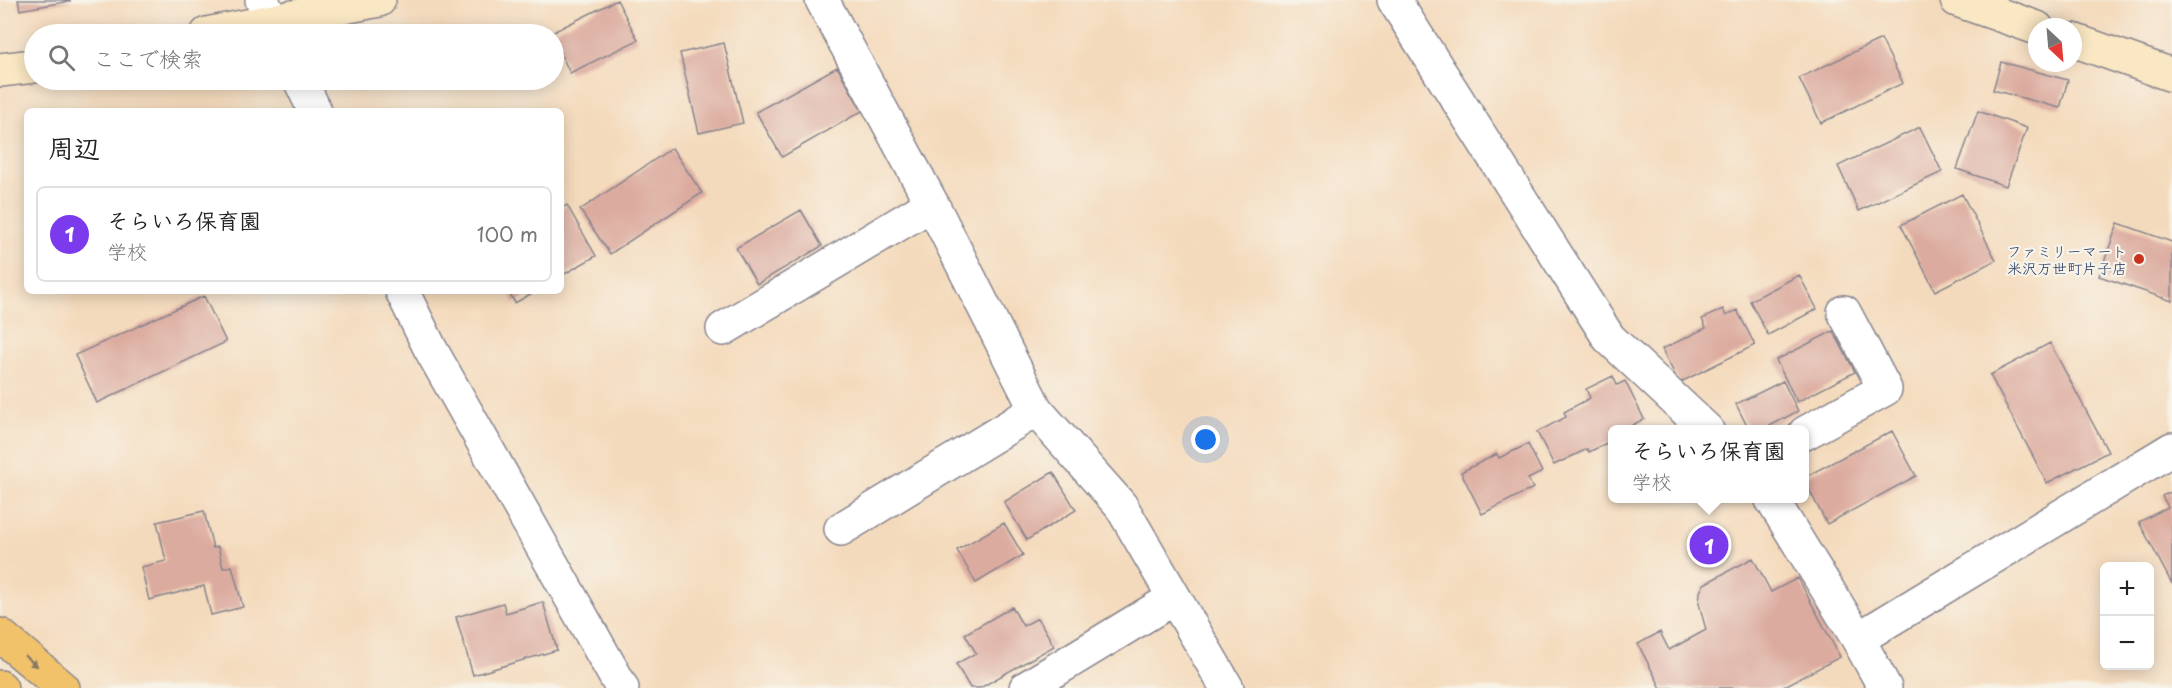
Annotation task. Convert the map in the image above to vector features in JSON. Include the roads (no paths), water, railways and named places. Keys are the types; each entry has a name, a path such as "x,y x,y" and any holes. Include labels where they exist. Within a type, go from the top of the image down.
{"highway":[{"path":"0,635 63,688"}],"street":[{"path":"250,24 379,0"},
{"path":"822,0 932,204 1036,410 1121,506 1227,688"},
{"path":"1394,0 1609,338 1703,425"},
{"path":"1965,1 2028,25"},
{"path":"2082,43 2172,75"},
{"path":"0,70 24,67"},
{"path":"305,90 314,108"},
{"path":"723,329 932,204"},
{"path":"403,294 430,348 622,688"},
{"path":"1809,431 1885,389 1844,312"},
{"path":"841,529 1036,410"},
{"path":"1858,639 2172,449"},
{"path":"1774,503 1858,639 1885,688"},
{"path":"1026,688 1174,598"}],"place":[{"name":"ファミリーマート 米沢万世町片子店","path":"2139,259"},
{"name":"そらいろ保育園","path":"1709,545"}]}
